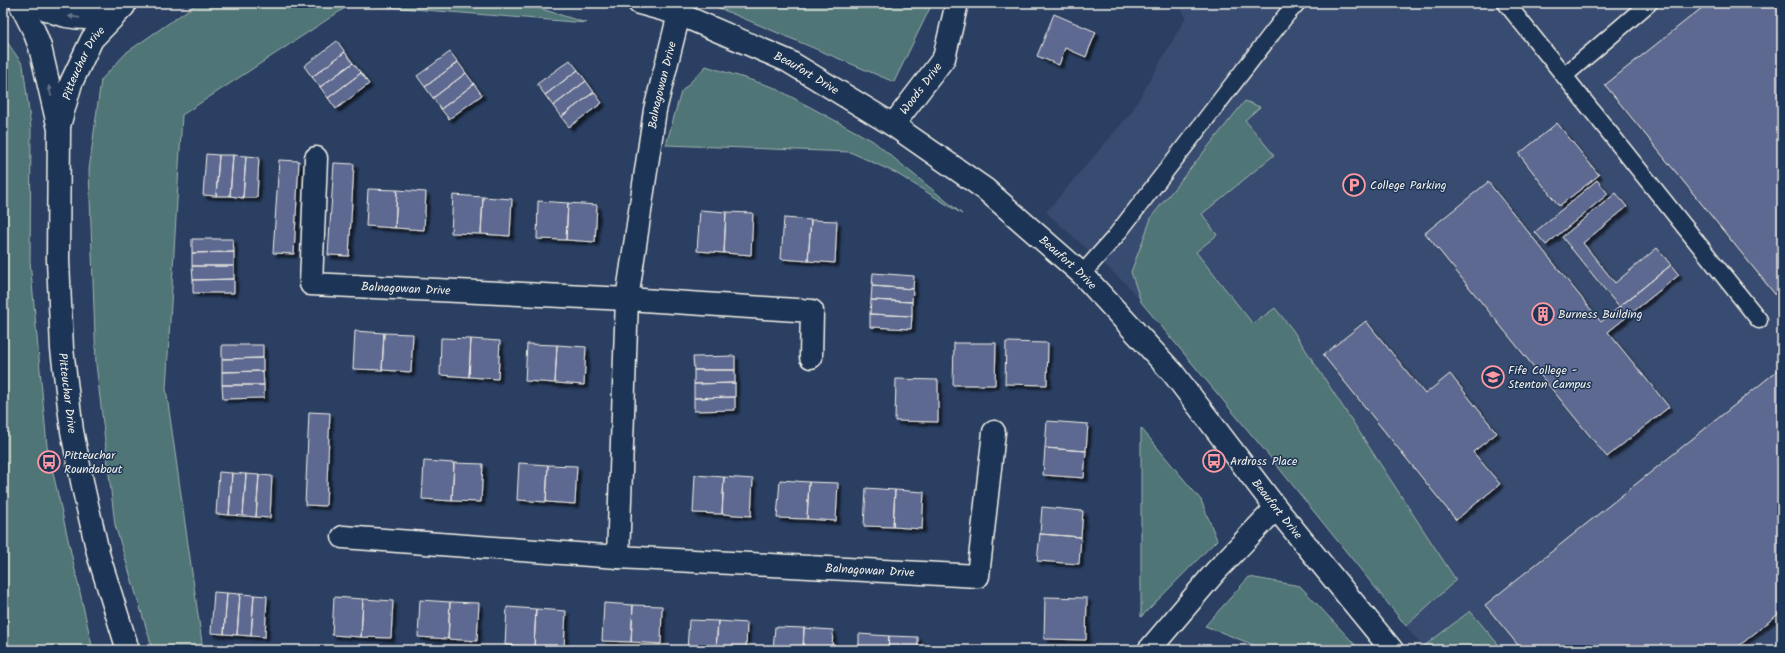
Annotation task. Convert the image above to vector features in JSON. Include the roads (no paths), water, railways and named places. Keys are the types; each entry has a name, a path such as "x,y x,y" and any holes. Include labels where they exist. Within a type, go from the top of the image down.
{"street":[{"name":"Pitteuchar Drive","path":"20,3 34,31 40,48 59,129 58,260 62,349 71,424 99,557 128,650"},
{"path":"36,3 67,16 86,19 112,14 127,5"},
{"name":"Beaufort Drive","path":"639,3 679,14 788,61 893,125 985,189 1082,274 1173,373 1276,508 1392,650"},
{"name":"Woods Drive","path":"893,125 944,58 957,3"},
{"name":"Pitteuchar Drive","path":"59,129 71,83 92,40 127,5"},
{"name":"Balnagowan Drive","path":"618,558 627,299 654,110 679,14"},
{"name":"Balnagowan Drive","path":"316,158 311,284 627,299 812,311 811,357"},
{"name":"Balnagowan Drive","path":"343,537 618,558 978,576 994,432"},
{"path":"1149,650 1216,570 1276,508"}],"lane":[{"path":"1506,3 1759,320"},
{"path":"1564,76 1649,3"},
{"path":"1082,274 1114,238 1293,5"}],"place":[{"name":"College Parking","path":"1354,185"},
{"name":"Burness Building","path":"1543,314"},
{"name":"Fife College - Stenton Campus","path":"1493,377"},
{"name":"Ardross Place","path":"1214,461"},
{"name":"Pitteuchar Roundabout","path":"49,462"}]}
